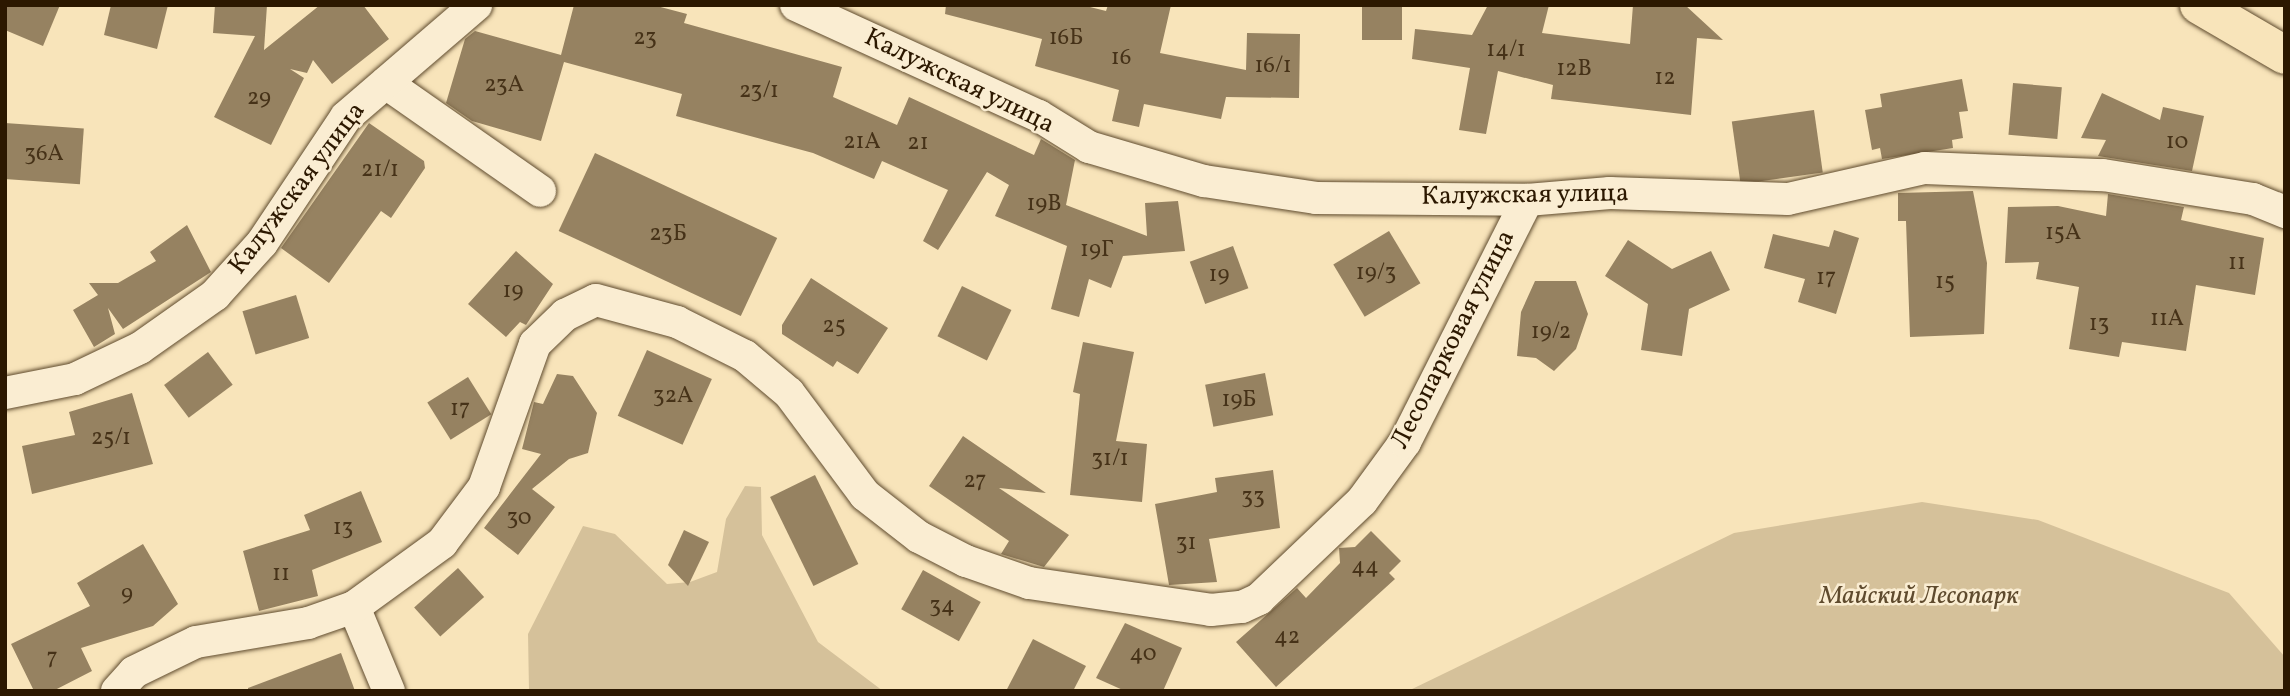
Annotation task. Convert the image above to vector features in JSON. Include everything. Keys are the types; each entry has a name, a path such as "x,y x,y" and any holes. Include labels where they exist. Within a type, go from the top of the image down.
{"main road":[{"path":"2199,5 2285,55"},
{"path":"2248,5 2285,32"}],"street":[{"path":"386,83 476,5"},
{"name":"Калужская улица","path":"796,5 1040,116 1089,147 1204,181 1316,198 1527,200 1610,193 1788,199 1925,168 2104,176 2253,199 2285,212"},
{"name":"Калужская улица","path":"5,393 75,379 140,348 215,295 262,243 346,117 386,83 540,191"},
{"name":"Лесопарковая улица","path":"117,691 134,672 196,642 308,623 354,607 442,543 484,487 534,344 565,315 596,300 677,322 745,356 789,393 865,495 919,537 966,561 1029,583 1211,610 1242,607 1259,599 1362,501 1405,442 1527,200"},
{"path":"354,607 389,691"}],"green space":[{"path":"745,486 761,487 762,535 818,642 883,691 529,691 528,634 583,526 615,534 667,584 690,582 717,572 726,519"},
{"name":"Майский Лесопарк","path":"1922,502 2038,520 2229,593 2285,657 2285,691 1408,691 1734,533"}],"building":[{"path":"5,5 60,5 43,46 5,30"},
{"path":"111,5 168,5 157,49 104,35"},
{"path":"215,5 267,5 264,50 320,5 363,5 389,39 332,84 313,60 307,73 290,69 304,78 271,145 214,117 255,36 213,33"},
{"path":"574,5 653,5 687,14 684,23 842,67 833,97 897,125 909,97 1034,155 1041,139 1075,160 1066,205 1147,236 1145,203 1178,201 1185,251 1123,256 1111,288 1089,279 1079,317 1051,309 1067,246 995,216 1009,185 987,172 938,250 923,241 948,190 882,161 874,179 813,153 676,116 682,94 564,62 541,141 472,121 446,103 465,39 475,31 561,55"},
{"path":"946,5 1082,5 1106,11 1108,5 1171,5 1160,53 1246,70 1247,33 1300,34 1299,98 1226,97 1221,119 1144,104 1139,127 1112,121 1119,90 1035,66 1042,39 945,14"},
{"path":"1362,5 1402,5 1402,40 1362,40"},
{"path":"1488,5 1549,5 1542,33 1630,44 1633,5 1685,5 1723,40 1697,38 1691,115 1551,99 1553,85 1498,71 1486,134 1459,130 1470,68 1412,59 1415,29 1472,35"},
{"path":"1962,79 1968,111 1959,112 1963,138 1952,140 1953,148 1882,159 1880,148 1872,150 1865,110 1882,107 1880,94"},
{"path":"2013,83 2062,87 2057,139 2008,135"},
{"path":"2102,93 2160,120 2163,107 2204,116 2192,171 2098,156 2106,140 2081,138"},
{"path":"1814,110 1823,172 1741,184 1732,122"},
{"path":"5,123 84,129 80,184 5,179"},
{"path":"369,123 424,161 425,168 391,218 381,211 329,283 281,248"},
{"path":"595,153 777,238 741,316 559,231"},
{"path":"1973,191 1987,263 1984,334 1910,337 1906,221 1898,221 1898,193"},
{"path":"2108,194 2184,207 2181,220 2264,238 2255,295 2196,285 2186,351 2122,342 2119,357 2069,349 2079,287 2036,279 2039,262 2005,263 2008,207 2058,206 2106,216"},
{"path":"187,225 211,272 123,329 108,308 115,334 94,347 73,310 98,295 89,283 118,283 156,261 150,252"},
{"path":"1834,230 1859,238 1836,314 1798,302 1805,279 1764,268 1773,234 1829,247"},
{"path":"1389,231 1420,283 1365,317 1333,264"},
{"path":"1628,240 1672,269 1711,251 1730,290 1689,309 1682,356 1641,350 1648,304 1605,276"},
{"path":"1233,246 1248,288 1205,304 1190,262"},
{"path":"516,251 553,284 526,325 520,322 506,337 468,304"},
{"path":"811,278 888,328 858,374 837,361 833,367 782,334 782,325"},
{"path":"1535,281 1576,281 1588,314 1576,349 1554,371 1536,358 1517,356 1521,312"},
{"path":"962,286 1011,310 987,360 937,336"},
{"path":"296,295 309,338 256,354 242,311"},
{"path":"1083,342 1134,352 1116,441 1147,444 1142,502 1070,495 1080,394 1073,392"},
{"path":"647,350 712,379 683,445 618,416"},
{"path":"208,352 233,385 189,418 164,385"},
{"path":"1265,373 1273,415 1213,427 1205,385"},
{"path":"557,374 573,376 597,413 588,453 569,459 532,489 555,507 518,555 484,528 541,454 522,449 534,402 543,404"},
{"path":"468,377 491,414 451,440 427,402"},
{"path":"132,393 153,464 32,494 22,446 75,435 69,412"},
{"path":"963,436 1046,493 999,488 1069,535 1044,567 1001,554 1009,541 929,486"},
{"path":"1273,470 1280,528 1209,539 1217,582 1169,585 1155,504 1217,492 1215,478"},
{"path":"815,475 858,564 813,586 770,497"},
{"path":"361,491 382,542 312,570 318,596 259,611 243,551 310,530 304,515"},
{"path":"684,530 709,542 688,586 668,565"},
{"path":"1371,531 1401,561 1389,573 1395,579 1276,687 1236,642 1297,588 1306,598 1340,563 1339,548 1355,547"},
{"path":"143,544 178,604 153,626 81,648 92,671 53,691 34,691 11,644 90,606 77,583"},
{"path":"458,568 484,597 440,636 414,607"},
{"path":"923,570 981,602 959,641 901,609"},
{"path":"1125,623 1182,648 1163,691 1125,691 1096,678"},
{"path":"1033,639 1086,666 1073,691 1006,691"},
{"path":"341,653 355,691 248,691 248,688"}]}
